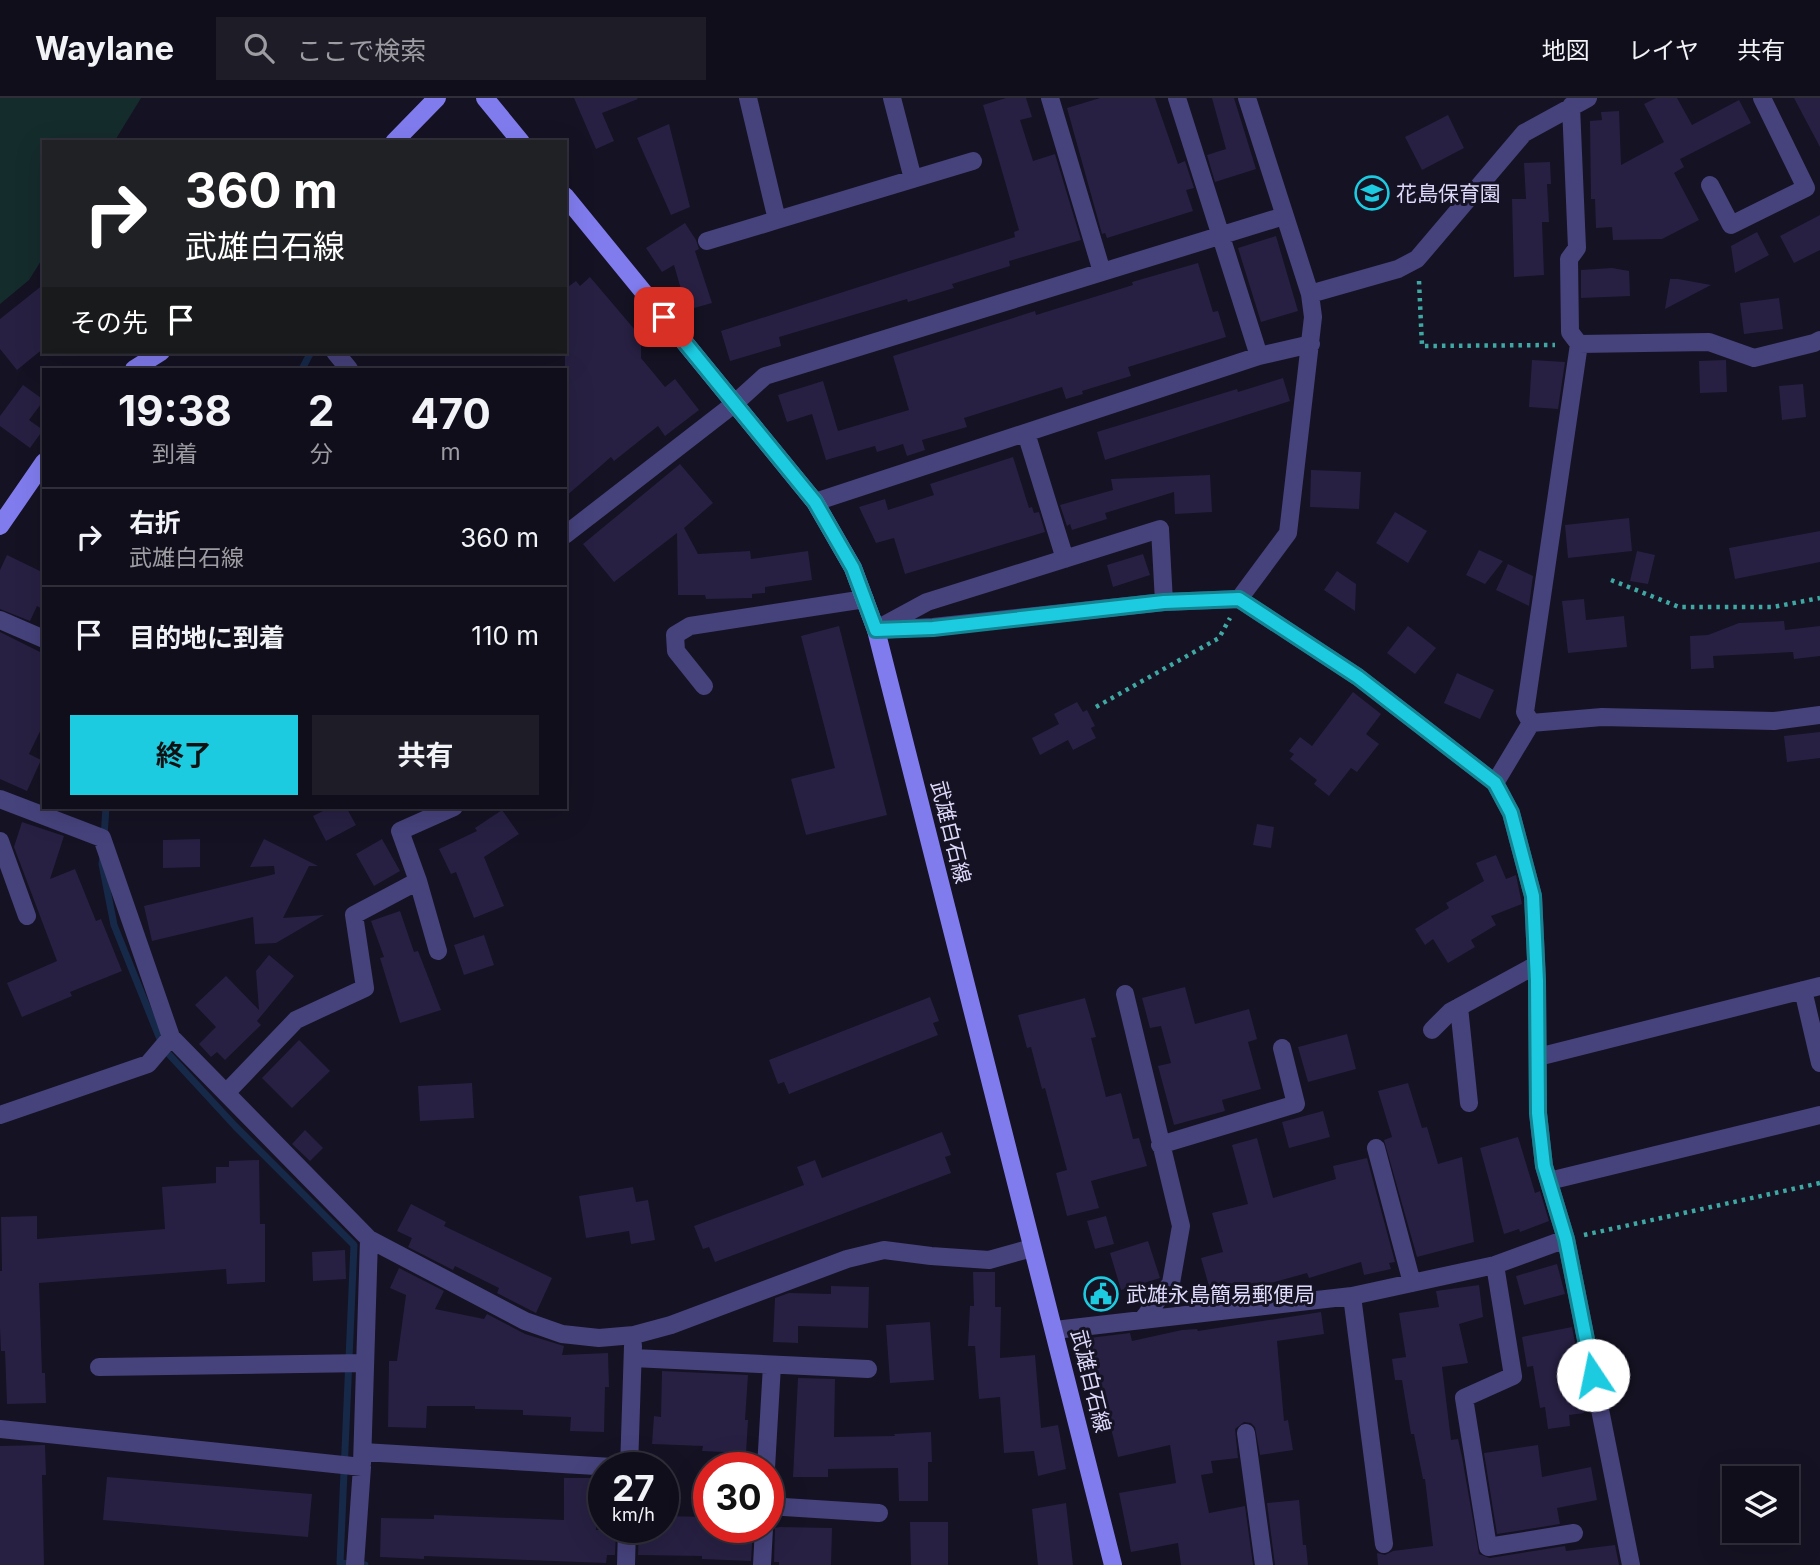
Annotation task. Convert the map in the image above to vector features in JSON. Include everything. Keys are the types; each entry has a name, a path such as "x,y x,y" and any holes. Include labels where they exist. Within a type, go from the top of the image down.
{"main road":[{"path":"396,140 437,98"},
{"path":"485,98 519,140"},
{"name":"武雄白石線","path":"567,199 815,502 853,568 876,630 1113,1565"},
{"path":"136,368 158,354"},
{"path":"0,526 42,465"}],"street":[{"path":"748,98 777,220"},
{"path":"892,98 913,179"},
{"path":"1050,98 1102,272"},
{"path":"1177,98 1259,356"},
{"path":"1239,599 1288,533 1313,317 1310,294 1247,98"},
{"path":"1310,294 1398,269 1417,259 1524,133 1588,98"},
{"path":"1710,185 1731,225 1806,188 1762,98"},
{"path":"1531,723 1525,712 1579,344 1570,332 1569,259 1577,248 1571,106"},
{"path":"707,241 973,161"},
{"path":"567,534 734,404 765,376 1284,216"},
{"path":"1579,344 1709,342 1754,358 1820,340"},
{"path":"815,502 1259,356 1311,344"},
{"path":"337,354 348,368"},
{"path":"1026,433 1065,559"},
{"path":"876,630 927,603 1160,529 1164,602"},
{"path":"704,685 676,651 675,635 690,626 865,599"},
{"path":"876,630 933,628 1164,602 1239,599 1358,677 1495,783 1511,813 1533,896 1538,1113 1544,1166 1566,1239 1632,1565"},
{"path":"0,620 42,638"},
{"path":"1531,723 1602,717 1774,721 1820,715"},
{"path":"1495,783 1531,723"},
{"path":"0,799 45,811 102,838 171,1037 369,1239 525,1321 562,1334 599,1338 634,1335 671,1325 847,1259 884,1250 989,1260 1032,1248"},
{"path":"438,951 400,831 450,809"},
{"path":"0,841 27,916"},
{"path":"226,1093 296,1020 365,988 354,915 418,881"},
{"path":"1432,1030 1459,1007 1536,965"},
{"path":"1538,1058 1812,988 1820,1063"},
{"path":"1125,994 1181,1226 1171,1283 1142,1320"},
{"path":"1459,1007 1469,1103"},
{"path":"0,1115 148,1064 171,1037"},
{"path":"1160,1145 1296,1104 1282,1048"},
{"path":"1549,1181 1820,1115"},
{"path":"1377,1148 1412,1283"},
{"path":"355,1565 363,1460 369,1239"},
{"path":"1055,1331 1352,1296 1494,1265 1566,1239"},
{"path":"1494,1265 1513,1376 1464,1398 1488,1547 1574,1533"},
{"path":"1352,1296 1384,1544"},
{"path":"630,1452 634,1335"},
{"path":"633,1358 868,1369"},
{"path":"99,1367 364,1363"},
{"path":"767,1452 772,1365"},
{"path":"0,1429 363,1460 588,1467"},
{"path":"1246,1433 1264,1565"},
{"path":"784,1507 879,1513"},
{"path":"626,1565 627,1543"},
{"path":"762,1565 763,1543"}],"path":[{"path":"1417,259 1422,346 1579,344"},
{"path":"1611,580 1679,607 1773,607 1820,598"},
{"path":"1096,707 1219,638 1239,599"},
{"path":"1566,1239 1820,1183"}],"green space":[{"path":"0,98 141,98 115,140 42,140 42,259 29,280 0,304"}],"building":[{"path":"574,98 638,99 602,113 614,141 596,149"},
{"path":"1006,98 1026,98 1032,117 1020,120 1033,161 1055,154 1081,240 1009,261 1010,266 952,284 954,288 779,337 781,346 730,361 721,331 1015,237 1014,232 1019,230 983,105"},
{"path":"1100,98 1155,98 1178,164 1185,161 1194,188 1186,190 1193,211 1107,238 1105,233 1102,234 1067,108"},
{"path":"1212,98 1234,98 1256,169 1215,182 1207,155 1226,149"},
{"path":"1656,98 1677,98 1692,125 1739,100 1751,123 1680,159 1684,167 1674,173 1699,220 1662,239 1613,240 1612,227 1596,228 1595,199 1591,199 1590,121 1602,120 1601,112 1619,111 1621,165 1664,142 1644,104"},
{"path":"1794,98 1820,98 1820,147"},
{"path":"1448,115 1464,148 1422,170 1405,137"},
{"path":"669,124 690,207 671,215 637,138"},
{"path":"1550,162 1551,184 1547,184 1549,222 1542,222 1544,275 1514,277 1512,199 1526,199 1524,163"},
{"path":"1820,215 1820,250 1794,263 1780,236"},
{"path":"685,223 696,240 699,249 695,251 712,303 687,310 674,265 662,272 646,248"},
{"path":"1757,232 1769,255 1735,273 1731,246"},
{"path":"1276,236 1298,311 1261,322 1238,248"},
{"path":"1198,263 1213,312 1218,311 1226,337 1128,367 1131,376 1082,391 1083,394 1066,399 1062,387 964,418 967,427 922,440 925,450 907,456 903,444 877,452 875,446 826,460 812,414 787,422 778,395 823,381 838,431 909,410 893,356 1035,311 1036,315"},
{"path":"1612,268 1629,271 1630,296 1581,298 1581,270"},
{"path":"590,277 641,337 641,358 665,387 675,379 699,410 665,436 658,426 614,461 611,457 567,495 567,288 576,281 580,286"},
{"path":"1670,279 1678,279 1711,285 1665,309"},
{"path":"42,286 42,350 17,370 0,349 0,319"},
{"path":"1779,298 1783,329 1744,334 1740,303"},
{"path":"1532,360 1565,362 1558,409 1529,407"},
{"path":"1726,360 1727,392 1700,393 1699,361"},
{"path":"1283,378 1290,401 1105,460 1097,432 1237,389 1238,392"},
{"path":"1803,384 1806,417 1782,420 1779,386"},
{"path":"23,385 42,399 42,403 29,420 42,431 30,448 0,426 0,416"},
{"path":"1013,457 1029,508 1032,507 1034,513 1039,512 1045,532 905,574 894,538 876,543 859,507 885,499 888,510 934,495 930,484"},
{"path":"680,464 713,503 684,528 698,554 750,551 751,559 808,551 812,580 765,587 765,593 752,594 752,598 706,599 705,595 678,595 677,533 614,582 583,544"},
{"path":"1311,470 1361,472 1359,509 1310,507"},
{"path":"1210,475 1212,512 1175,514 1174,492 1105,513 1107,519 1072,530 1070,524 1067,526 1060,505 1113,490 1111,479"},
{"path":"1395,512 1427,531 1408,563 1376,543"},
{"path":"1629,518 1632,551 1568,558 1565,525"},
{"path":"1820,531 1820,562 1735,579 1729,548"},
{"path":"1479,550 1503,561 1485,584 1466,575"},
{"path":"1637,551 1655,555 1648,584 1630,581"},
{"path":"1143,554 1150,575 1113,587 1107,565"},
{"path":"7,555 42,572 42,609 37,606 30,621 0,609 0,570"},
{"path":"1508,564 1533,576 1529,606 1496,590"},
{"path":"1337,571 1356,584 1355,611 1324,590"},
{"path":"1584,599 1586,620 1624,616 1627,647 1568,653 1562,601"},
{"path":"1784,621 1785,630 1820,626 1820,656 1794,659 1793,652 1713,656 1714,668 1691,669 1690,636 1708,635 1739,623"},
{"path":"839,626 887,815 806,835 791,779 835,768 801,636"},
{"path":"1408,626 1436,648 1415,674 1387,653"},
{"path":"0,632 42,653 42,727 29,754 41,760 27,791 0,779"},
{"path":"1457,673 1494,690 1480,719 1444,703"},
{"path":"1353,692 1381,714 1366,734 1379,744 1357,772 1351,768 1329,796 1314,784 1317,780 1290,759 1294,754 1289,751 1300,737 1312,746"},
{"path":"1077,702 1083,712 1087,710 1095,726 1091,728 1096,738 1073,750 1068,740 1040,755 1032,738 1059,724 1054,714"},
{"path":"1820,732 1820,758 1787,762 1784,736"},
{"path":"327,809 347,809 356,825 326,841 313,816"},
{"path":"502,810 519,834 484,857 504,906 474,918 456,872 451,874 439,849 477,831 475,828"},
{"path":"22,822 64,836 50,879 75,869 96,921 101,919 122,971 70,992 72,996 22,1017 7,983 57,961 14,847"},
{"path":"1257,824 1274,827 1271,848 1253,845"},
{"path":"200,839 200,867 163,868 163,840"},
{"path":"264,839 318,866 309,866 283,918 324,915 276,943 255,944 253,917 152,941 144,906 275,874 274,866 250,867"},
{"path":"382,839 400,871 374,886 356,854"},
{"path":"1496,855 1506,879 1516,875 1522,904 1491,916 1496,925 1471,940 1475,947 1448,963 1433,939 1425,945 1415,929 1449,908 1446,903 1484,881 1476,863"},
{"path":"400,911 414,952 418,951 441,1010 400,1023 380,958 384,957 371,921"},
{"path":"484,935 494,965 464,975 454,945"},
{"path":"269,955 294,976 257,1021 261,1025 225,1060 217,1052 211,1057 199,1044 216,1027 195,1005 226,976 259,1010 256,971"},
{"path":"1185,987 1195,1024 1249,1009 1257,1039 1248,1042 1261,1089 1222,1100 1225,1111 1174,1125 1158,1066 1171,1063 1161,1026 1150,1028 1142,998"},
{"path":"930,997 939,1021 933,1023 938,1035 789,1094 784,1082 778,1084 769,1060"},
{"path":"1085,998 1096,1037 1091,1038 1106,1097 1121,1093 1133,1139 1139,1138 1147,1166 1091,1181 1099,1208 1067,1216 1056,1173 1067,1170 1045,1088 1042,1089 1031,1047 1027,1048 1018,1015"},
{"path":"1347,1034 1356,1069 1308,1082 1298,1047"},
{"path":"299,1040 330,1071 292,1108 262,1078"},
{"path":"472,1083 474,1118 420,1121 418,1086"},
{"path":"1408,1083 1422,1128 1427,1127 1438,1164 1462,1157 1474,1242 1417,1257 1384,1140 1392,1137 1378,1091"},
{"path":"1323,1111 1330,1137 1289,1148 1282,1122"},
{"path":"305,1130 323,1148 310,1161 292,1144"},
{"path":"942,1132 951,1155 945,1157 951,1173 715,1262 709,1247 703,1249 694,1226 804,1185 797,1167 815,1160 822,1178"},
{"path":"1518,1137 1535,1193 1540,1191 1549,1221 1520,1232 1519,1229 1504,1234 1480,1148"},
{"path":"1257,1138 1273,1198 1336,1179 1333,1166 1367,1158 1395,1262 1389,1263 1391,1269 1364,1275 1361,1262 1309,1278 1307,1273 1267,1284 1268,1291 1251,1296 1213,1300 1201,1258 1223,1252 1212,1213 1248,1204 1232,1145"},
{"path":"259,1160 260,1224 265,1224 265,1282 227,1284 226,1269 39,1283 42,1373 45,1373 46,1403 7,1404 5,1351 1,1351 0,1328 1,1217 37,1216 37,1239 165,1229 162,1187 216,1183 216,1167 229,1167 229,1161"},
{"path":"633,1187 636,1202 648,1200 655,1240 631,1244 629,1231 586,1238 579,1196"},
{"path":"411,1204 446,1222 444,1226 552,1278 536,1313 497,1293 499,1288 455,1266 453,1270 408,1247 412,1238 397,1231"},
{"path":"1106,1216 1114,1244 1095,1249 1087,1221"},
{"path":"1148,1241 1160,1278 1121,1290 1110,1253"},
{"path":"345,1250 346,1279 313,1281 312,1252"},
{"path":"1557,1264 1565,1294 1524,1305 1516,1276"},
{"path":"399,1268 444,1291 435,1309 484,1319 487,1314 525,1334 564,1346 562,1355 608,1353 609,1387 605,1387 604,1432 570,1431 571,1417 523,1415 523,1410 475,1409 475,1406 427,1406 426,1428 388,1427 389,1361 397,1361 406,1295 390,1288"},
{"path":"973,1272 995,1272 995,1307 1001,1307 1000,1358 1035,1355 1041,1428 1058,1425 1066,1469 1038,1476 1034,1451 1004,1453 1000,1397 979,1399 975,1346 968,1346 970,1306 974,1306"},
{"path":"1479,1285 1483,1317 1459,1324 1468,1363 1442,1367 1451,1440 1458,1439 1479,1554 1490,1558 1565,1546 1566,1551 1615,1545 1619,1565 1378,1565 1377,1553 1385,1555 1393,1551 1433,1546 1425,1479 1414,1434 1411,1434 1402,1380 1395,1380 1392,1359 1406,1357 1399,1313 1439,1307 1436,1291"},
{"path":"831,1286 869,1287 868,1328 798,1326 798,1343 773,1342 775,1298 789,1293 831,1294"},
{"path":"1321,1312 1324,1334 1277,1341 1284,1421 1288,1420 1293,1450 1260,1455 1255,1427 1244,1422 1235,1429 1238,1458 1211,1461 1213,1473 1201,1475 1209,1513 1245,1506 1253,1565 1181,1565 1178,1543 1131,1552 1119,1493 1176,1483 1170,1445 1118,1457 1089,1338 1130,1333 1132,1341 1182,1330 1198,1331"},
{"path":"930,1322 934,1380 890,1383 886,1325"},
{"path":"1572,1327 1584,1413 1569,1415 1570,1426 1548,1429 1545,1407 1540,1408 1533,1366 1527,1367 1522,1337"},
{"path":"662,1371 748,1375 746,1452 702,1451 703,1446 652,1444 654,1416 661,1417"},
{"path":"798,1378 835,1379 834,1437 895,1436 894,1434 931,1432 932,1462 928,1462 928,1501 899,1501 898,1468 828,1469 828,1477 793,1477"},
{"path":"45,1445 46,1475 42,1475 44,1565 0,1565 0,1446"},
{"path":"1538,1445 1542,1477 1591,1467 1597,1500 1557,1508 1560,1524 1497,1534 1484,1453"},
{"path":"107,1477 312,1494 308,1537 103,1520"},
{"path":"564,1478 588,1478 588,1543 615,1543 615,1555 607,1555 606,1563 424,1556 424,1559 380,1557 381,1518 434,1519 434,1515 564,1520"},
{"path":"1299,1500 1303,1545 1306,1545 1308,1565 1275,1565 1267,1503"},
{"path":"1066,1503 1073,1565 1038,1565 1032,1509"},
{"path":"679,1516 693,1517 693,1543 752,1543 751,1561 702,1559 702,1556 638,1555 638,1543 679,1543"},
{"path":"910,1522 948,1522 948,1565 911,1565"},
{"path":"784,1527 832,1528 831,1565 779,1565 779,1562 774,1562 775,1543 784,1543"}],"waterway":[{"path":"303,368 310,354"},
{"path":"104,837 106,809"},
{"path":"103,856 102,864 114,925 164,1049 235,1126 354,1245 340,1563 365,1565"}],"place":[{"name":"花島保育園","path":"1372,193"},
{"name":"武雄永島簡易郵便局","path":"1101,1294"}],"route":[{"path":"664,317 815,502 853,568 876,630 933,628 1164,602 1239,599 1358,677 1495,783 1511,813 1533,896 1538,1113 1544,1166 1566,1239 1593,1375"}]}
